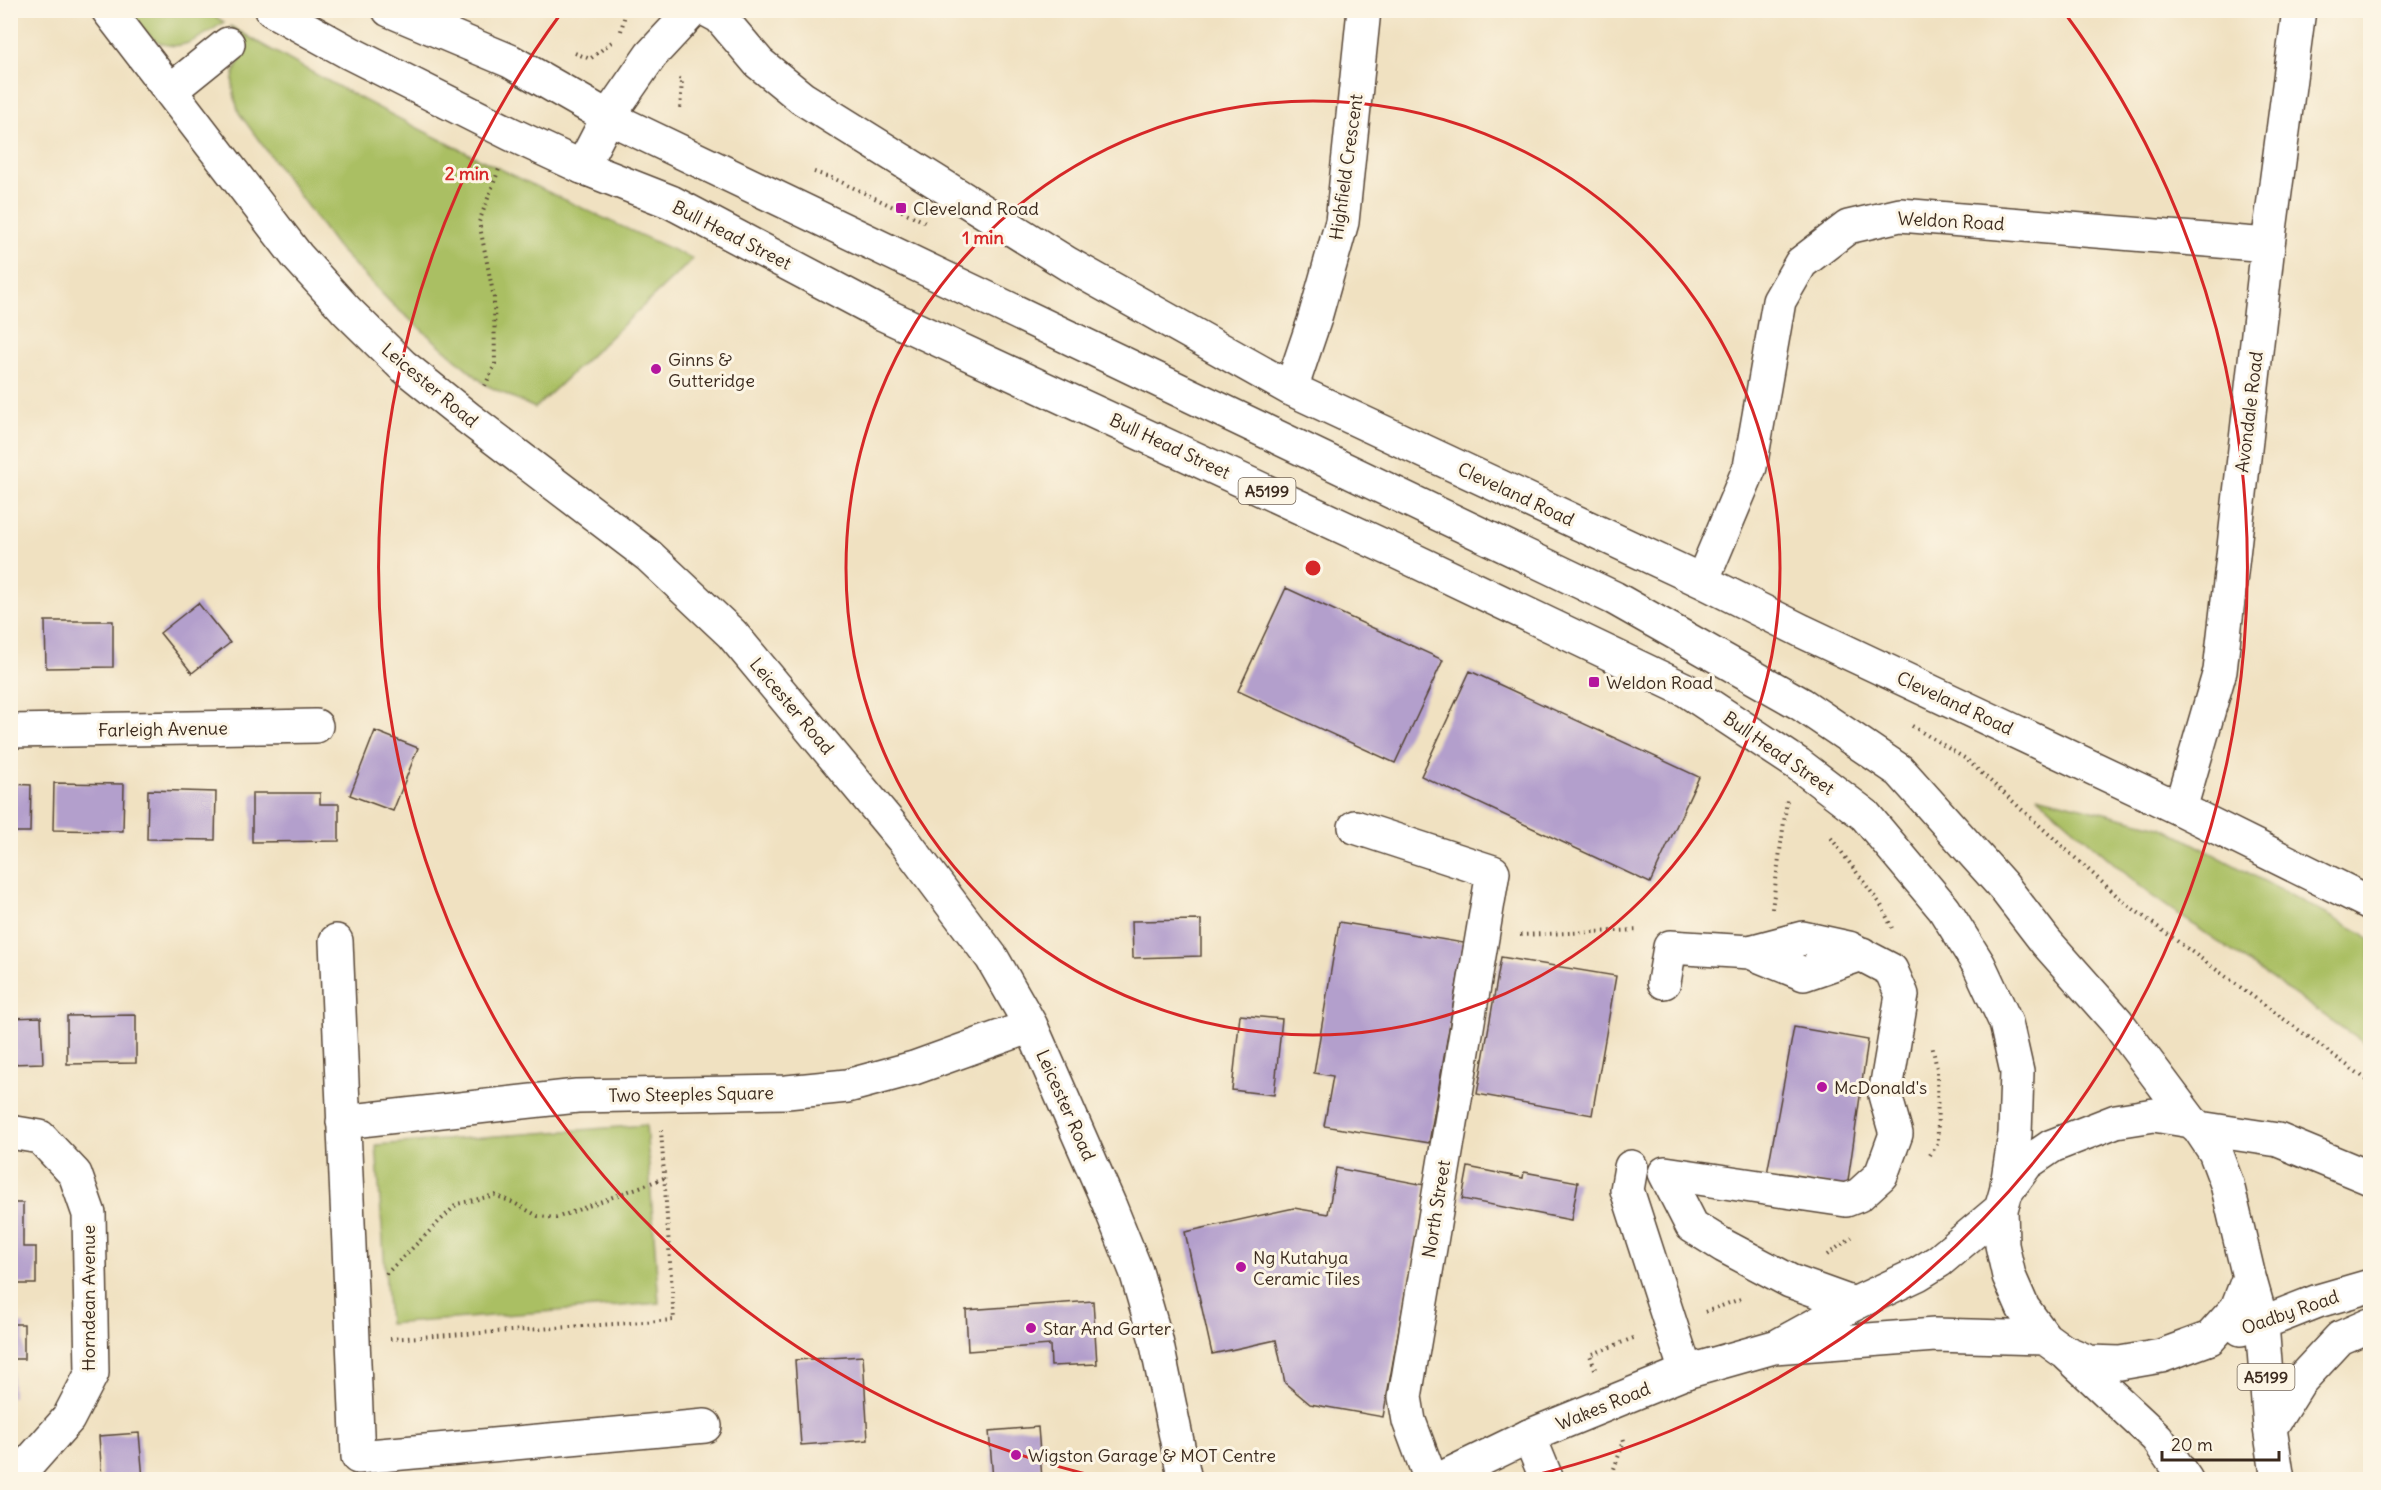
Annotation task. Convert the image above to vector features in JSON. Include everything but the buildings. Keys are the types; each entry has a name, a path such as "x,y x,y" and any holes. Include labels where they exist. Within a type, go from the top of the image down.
{"street":[{"name":"Leicester Road","path":"108,10 297,256 347,311 402,365 650,556 732,634 905,842 992,958 1031,1026 1110,1204 1136,1270 1156,1341 1185,1479"},
{"name":"Bull Head Street","path":"272,10 350,53 511,134 582,167 671,202 883,314 1392,550 1686,690 1798,764 1865,815 1944,909 1978,965 2006,1023 2017,1072 2015,1134 2004,1201 2002,1245 2009,1276 2023,1308 2054,1344"},
{"path":"388,10 510,62 608,117 1614,598 1801,704 1900,771 2003,886 2046,942 2117,1022 2215,1152 2227,1184 2249,1277 2237,1308 2210,1338"},
{"path":"582,167 608,117 651,55 693,10"},
{"name":"Cleveland Road","path":"707,10 720,17 759,63 802,98 1068,264 1291,389 1702,581 1802,631 2180,809 2370,903"},
{"name":"Highfield Crescent","path":"1291,389 1314,321 1342,222 1364,10"},
{"name":"Avondale Road","path":"2180,809 2220,671 2268,245 2299,10"},
{"path":"171,90 228,44"},
{"name":"Weldon Road","path":"1702,581 1750,467 1779,302 1802,262 1848,227 1900,215 2268,245"},
{"name":"Farleigh Avenue","path":"10,731 316,726"},
{"name":"North Street","path":"1355,827 1493,872 1480,936 1405,1397 1409,1421 1431,1479"},
{"path":"1664,982 1670,947 1750,952 1803,939 1849,948 1891,970 1902,995 1885,1095 1896,1134 1881,1175 1858,1195 1846,1200 1665,1173 1692,1226 1790,1281 1854,1304"},
{"path":"336,941 358,1457 705,1426"},
{"name":"Two Steeples Square","path":"343,1122 577,1096 787,1092 847,1086 914,1068 1031,1026"},
{"name":"Wakes Road","path":"1438,1479 1529,1436 1686,1372 1774,1347 1854,1304 1918,1274 1939,1261 2004,1201 2027,1163 2052,1146 2116,1121 2154,1115 2195,1124"},
{"path":"2195,1124 2278,1140 2370,1178"},
{"name":"Horndean Avenue","path":"10,1132 40,1137 75,1174 89,1214 92,1373 68,1419 14,1479"},
{"path":"1631,1167 1627,1190 1686,1372"},
{"name":"A5199","path":"2249,1277 2262,1323 2270,1428 2278,1479"},
{"name":"Oadby Road","path":"2054,1344 2090,1362 2120,1363 2161,1356 2210,1338 2262,1323 2318,1300 2370,1286"},
{"path":"2270,1428 2299,1382 2340,1338 2370,1326"},
{"name":"Wakes Road","path":"1774,1347 1935,1335 2054,1344"},
{"path":"2054,1344 2157,1438 2186,1479"},
{"path":"1529,1436 1547,1479"}],"path":[{"path":"571,51 590,59 620,35 626,10"},
{"path":"651,55 682,80 679,109 686,116"},
{"path":"468,418 495,364 494,298 479,222 511,134"},
{"path":"813,172 835,179 930,224"},
{"path":"1911,726 1966,759 2125,903 2370,1082"},
{"path":"1772,915 1789,792"},
{"path":"1480,936 1639,930"},
{"path":"351,1326 674,1320 658,1093"},
{"path":"351,1326 457,1204 495,1195 538,1216 556,1218 664,1178"}],"green space":[{"path":"131,11 206,11 224,22 189,43 170,45 160,43 151,37"},
{"path":"230,26 343,89 458,148 693,259 535,408 486,385 393,305 337,247 239,113 233,80 237,66 247,50"},
{"path":"2037,796 2164,828 2362,933 2370,940 2370,1047 2149,894"},
{"path":"646,1125 659,1303 389,1324 376,1145"}],"place":[{"name":"Cleveland Road","path":"901,208"},
{"name":"Ginns & Gutteridge","path":"656,369"},
{"name":"Weldon Road","path":"1594,682"},
{"name":"McDonald's","path":"1822,1087"},
{"name":"Ng Kutahya Ceramic Tiles","path":"1241,1267"},
{"name":"Star And Garter","path":"1031,1328"},
{"name":"Wigston Garage & MOT Centre","path":"1016,1455"}]}
